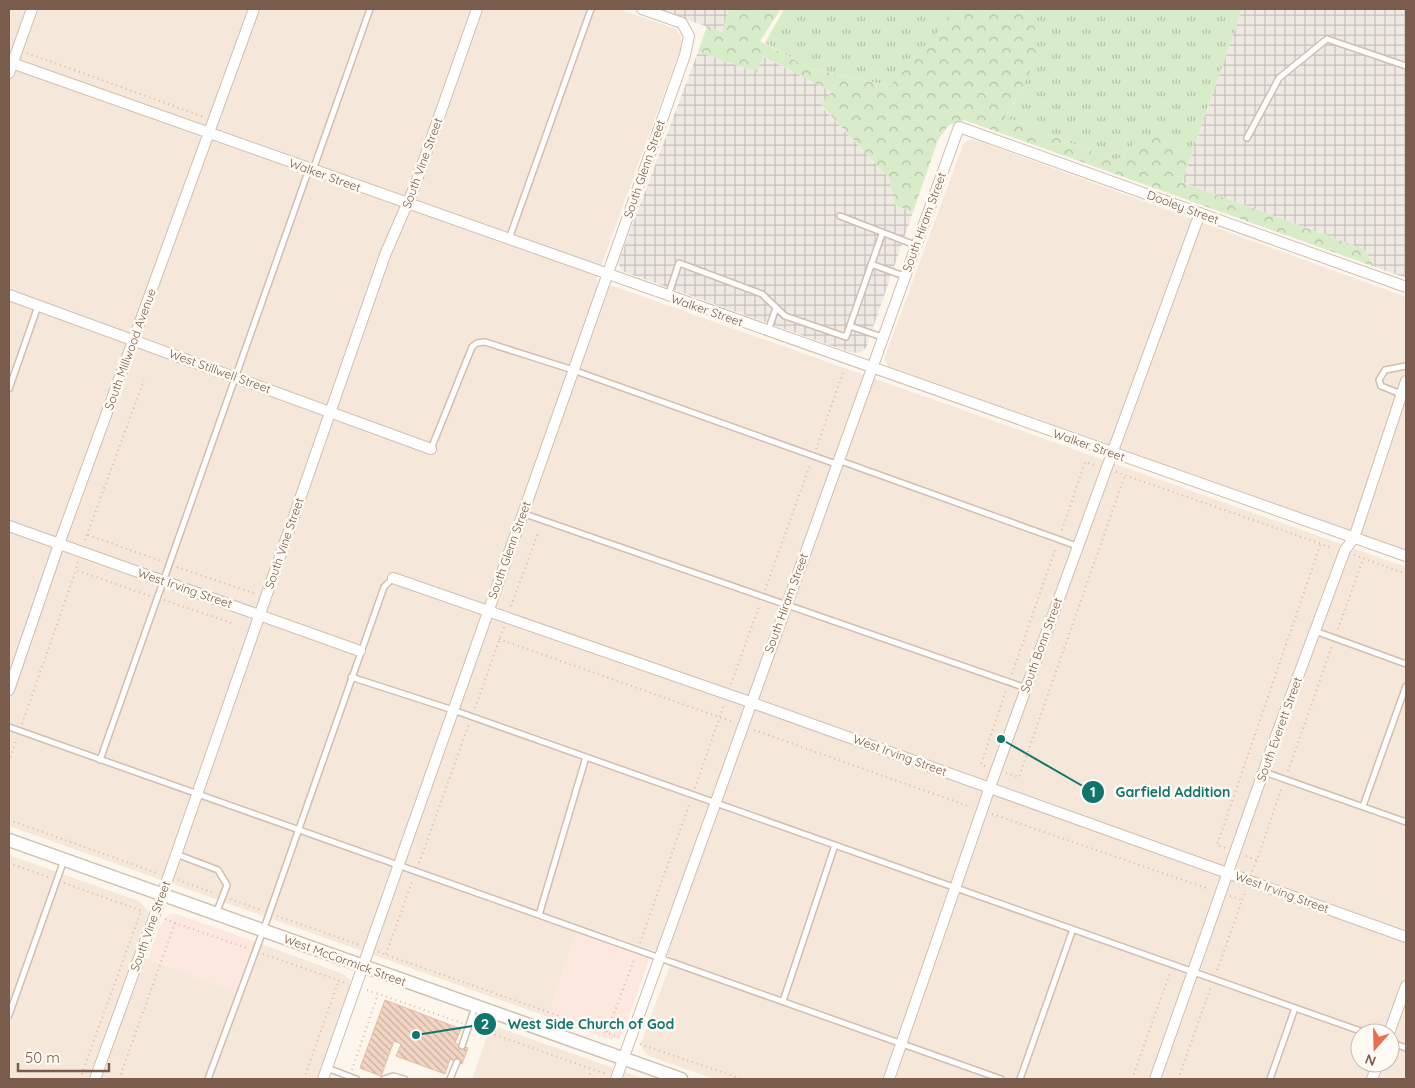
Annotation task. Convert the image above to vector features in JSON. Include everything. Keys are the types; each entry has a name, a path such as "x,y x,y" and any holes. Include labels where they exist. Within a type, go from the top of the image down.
{"street":[{"path":"10,66 32,9"},
{"name":"South Millwood Avenue","path":"9,690 59,544 254,9"},
{"name":"South Vine Street","path":"95,1079 162,895 385,255 407,204 477,9"},
{"name":"South Glenn Street","path":"323,1079 685,55 689,36 682,23 642,9"},
{"name":"Walker Street","path":"10,66 209,133 1406,556"},
{"name":"Dooley Street","path":"959,127 1406,287"},
{"name":"South Hiram Street","path":"616,1079 750,702 959,127"},
{"name":"South Bonn Street","path":"889,1079 954,887 1077,546 1200,214"},
{"name":"West Stillwell Street","path":"9,295 330,411 431,450"},
{"name":"South Everett Street","path":"1155,1079 1344,552 1354,538 1406,381"},
{"name":"West Irving Street","path":"9,526 360,651"},
{"name":"West Irving Street","path":"393,578 750,702 1406,936"},
{"name":"West McCormick Street","path":"9,840 681,1079"},
{"path":"1393,1023 1406,986"}],"lane":[{"path":"100,760 235,377 370,9"},
{"path":"509,240 591,9"},
{"path":"1247,138 1279,78 1326,39 1406,66"},
{"path":"840,216 862,223 882,234 915,245"},
{"path":"667,296 680,263 762,294 785,316 846,337 882,234"},
{"path":"871,264 904,276"},
{"path":"9,389 38,305"},
{"path":"768,332 776,308"},
{"path":"850,326 882,337"},
{"path":"431,450 472,347 477,343 485,342 573,370 1077,546"},
{"path":"1402,394 1381,386 1379,380 1385,370 1406,366"},
{"path":"522,513 1026,688"},
{"path":"208,1079 263,931 360,651 384,587 393,578"},
{"path":"1315,631 1406,664"},
{"path":"351,677 472,716 1350,1027"},
{"path":"1363,806 1406,686"},
{"path":"9,727 1001,1079"},
{"path":"539,916 586,757"},
{"path":"1264,772 1406,822"},
{"path":"783,1001 835,845"},
{"path":"176,854 218,870 227,885 216,914"},
{"path":"9,1015 64,860"},
{"path":"1020,1079 1073,930"},
{"path":"462,1046 475,1006"},
{"path":"1270,1079 1295,1008"},
{"path":"450,1079 457,1062"},
{"path":"327,1068 356,1079"},
{"path":"384,1079 393,1076 404,1079"}],"path":[{"path":"17,50 206,117"},
{"path":"9,762 81,552 144,380"},
{"path":"1124,475 1406,574"},
{"path":"386,954 538,533"},
{"path":"76,570 235,624"},
{"path":"499,639 742,726 1242,900"},
{"path":"1178,1079 1256,860"},
{"path":"9,863 616,1079"},
{"path":"80,1079 141,911"},
{"path":"119,1079 175,923"},
{"path":"1132,1079 1173,965"},
{"path":"304,1079 339,980"},
{"path":"349,1077 378,994"},
{"path":"588,1079 592,1070"}],"shaded area":[{"path":"9,9 619,9 676,29 681,36 681,47 596,280 1406,567 1406,1079 715,1079 648,1056 643,1050 641,1043 673,957 539,911 537,919 576,932 548,1017 9,826"},
{"path":"657,9 729,9 722,32"},
{"path":"1242,9 1406,9 1406,278 1375,267 1364,249 1182,182"},
{"path":"698,52 757,72 762,56 832,92 821,106 889,178 895,205 913,212 866,348 859,353 849,352 622,271 618,263"},
{"path":"973,139 1406,297 1406,550 889,367 884,359 964,142"},
{"path":"9,855 139,901 148,912 136,954 239,993 256,942 343,974 350,980 350,989 318,1079 9,1079"},
{"path":"170,914 177,914 256,942 239,993 148,959 159,927"},
{"path":"576,932 649,959 623,1034 617,1038 608,1039 548,1017"},
{"path":"491,1025 645,1079 472,1079"}],"green space":[{"path":"729,9 781,9 760,41 811,69 890,86 958,9 1016,9 1034,18 1037,55 1024,85 1005,117 1116,161 1137,141 1157,134 1176,142 1190,159 1182,182 1364,249 1375,267 964,120 949,125 938,140 913,212 895,205 889,178 821,105 832,92 763,56 757,72 698,52 707,26 722,32"},
{"path":"784,9 958,9 891,86 811,69 765,43"},
{"path":"1016,9 1242,9 1190,159 1176,142 1137,141 1116,161 1005,117 1024,85 1034,18"}],"building":[{"path":"385,1000 461,1029 455,1043 468,1048 462,1064 450,1059 445,1074 396,1056 401,1044 394,1041 381,1076 360,1068"}],"place":[{"name":"Garfield Addition","path":"1001,739"},
{"name":"West Side Church of God","path":"416,1035"}]}
